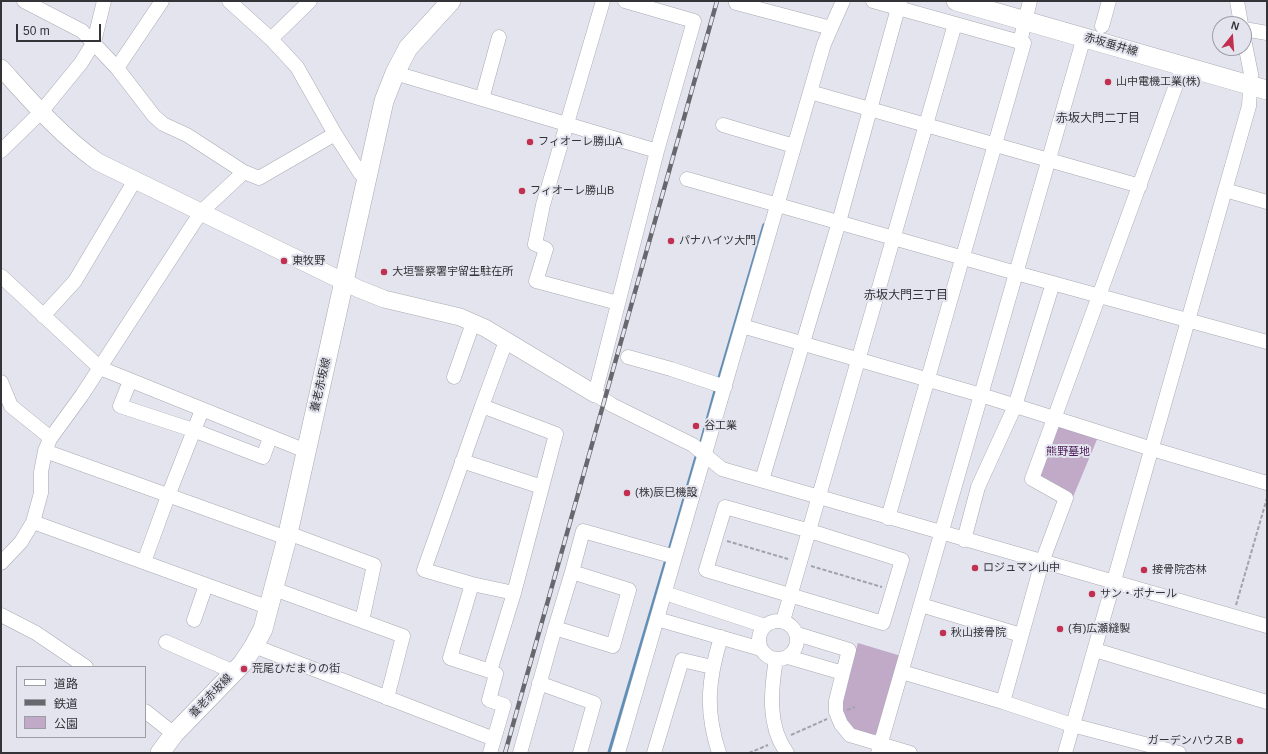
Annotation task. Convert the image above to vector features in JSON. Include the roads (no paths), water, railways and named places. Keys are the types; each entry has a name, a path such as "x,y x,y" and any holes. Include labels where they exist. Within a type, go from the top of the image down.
{"main road":[{"name":"養老赤坂線","path":"160,753 174,734 234,672 254,646 263,629 270,608 287,535 368,178 384,100 395,73 408,48 451,1"},
{"name":"赤坂垂井線","path":"956,1 1259,88"}],"street":[{"path":"24,1 82,31 117,68 154,116 163,124 187,135 244,172 259,178 335,134"},
{"path":"1,151 41,112 81,63 94,42 104,1"},
{"path":"117,68 162,1"},
{"path":"229,1 271,39 297,67 335,134 360,173 368,178"},
{"path":"271,39 310,1"},
{"path":"602,1 543,206 535,244 546,249 536,281 618,303"},
{"path":"595,394 657,150 694,21 625,1"},
{"path":"618,753 665,593 670,556 720,386 742,326 773,203 794,146 827,27 843,1"},
{"path":"873,1 900,5 955,24 1024,43 888,518"},
{"path":"1020,42 1030,1"},
{"path":"1102,26 1109,1"},
{"path":"1237,1 1240,16"},
{"path":"736,2 827,27"},
{"path":"762,480 839,222 900,5"},
{"path":"783,622 955,24"},
{"path":"1252,30 1267,33"},
{"path":"880,749 1047,160 1084,37"},
{"path":"482,98 500,38"},
{"path":"1065,753 1249,106 1259,88 1251,74 1247,56"},
{"path":"1003,702 1042,562 1066,498 1032,479 1183,66"},
{"path":"1,68 41,112 82,151 98,162 344,282 384,299 460,317 506,341 612,405 701,451 722,469 964,540 1267,626"},
{"path":"395,73 657,150"},
{"path":"810,92 1140,186"},
{"path":"723,126 794,146"},
{"path":"1,563 21,542 33,522 41,493 41,472 45,450 50,439 100,368 201,212 244,172"},
{"path":"688,179 1016,273 1267,342"},
{"path":"44,316 75,280 135,180"},
{"path":"1225,190 1267,202"},
{"path":"1,276 100,368 270,438 306,451"},
{"path":"964,540 978,487 1015,406 1052,283"},
{"path":"454,377 474,324"},
{"path":"742,326 981,395 1054,419 1267,483"},
{"path":"506,341 424,570 472,584 514,593"},
{"path":"628,357 671,369 720,386"},
{"path":"130,381 120,406 193,430 263,456 270,438"},
{"path":"1,382 6,404 47,434"},
{"path":"482,406 556,434 514,593 490,671"},
{"path":"144,562 193,430 202,410"},
{"path":"45,450 168,496 374,565 362,621"},
{"path":"462,461 542,487"},
{"path":"725,507 810,531 902,560 883,623 706,570 725,507"},
{"path":"33,522 270,608"},
{"path":"520,753 583,531 670,556"},
{"path":"555,628 613,646 629,590 572,572"},
{"path":"472,584 450,658 496,674 489,700 504,705 490,753"},
{"path":"194,620 206,585"},
{"path":"274,589 403,636 388,698"},
{"path":"665,593 765,626"},
{"path":"921,605 1021,635"},
{"path":"1,615 36,632 85,666"},
{"path":"657,619 761,649 770,658 782,658 843,673"},
{"path":"761,649 759,636 765,626 777,621 783,622 794,628 797,634 796,647 782,658 771,692 774,722 780,740 787,753"},
{"path":"797,634 849,650 836,701 837,714 841,724 850,735 880,749 910,753"},
{"path":"719,753 710,714 712,667 721,637"},
{"path":"166,642 234,672"},
{"path":"254,646 494,739"},
{"path":"1095,650 1267,702"},
{"path":"654,753 682,660 712,667"},
{"path":"902,672 1003,702 1072,725 1179,753"},
{"path":"539,683 594,703 580,753"},
{"path":"146,712 174,734"}],"waterway":[{"path":"718,382 764,225"},
{"path":"700,446 716,388"},
{"path":"669,551 697,454"},
{"path":"609,753 667,557"}],"railway":[{"path":"505,753 717,1"}],"place":[{"name":"山中電機工業(株)","path":"1108,82"},
{"name":"フィオーレ勝山A","path":"530,142"},
{"name":"フィオーレ勝山B","path":"522,191"},
{"name":"パナハイツ大門","path":"671,241"},
{"name":"東牧野","path":"284,261"},
{"name":"大垣警察署宇留生駐在所","path":"384,272"},
{"name":"谷工業","path":"696,426"},
{"name":"(株)辰巳機設","path":"627,493"},
{"name":"ロジュマン山中","path":"975,568"},
{"name":"接骨院杏林","path":"1144,570"},
{"name":"サン・ボナール","path":"1092,594"},
{"name":"(有)広瀬縫製","path":"1060,629"},
{"name":"秋山接骨院","path":"943,633"},
{"name":"荒尾ひだまりの街","path":"244,669"},
{"name":"ガーデンハウスB","path":"1240,741"}],"district":[{"name":"赤坂大門二丁目","path":"1098,119"},
{"name":"赤坂大門三丁目","path":"906,296"}],"park label":[{"name":"熊野墓地","path":"1068,452"}]}
